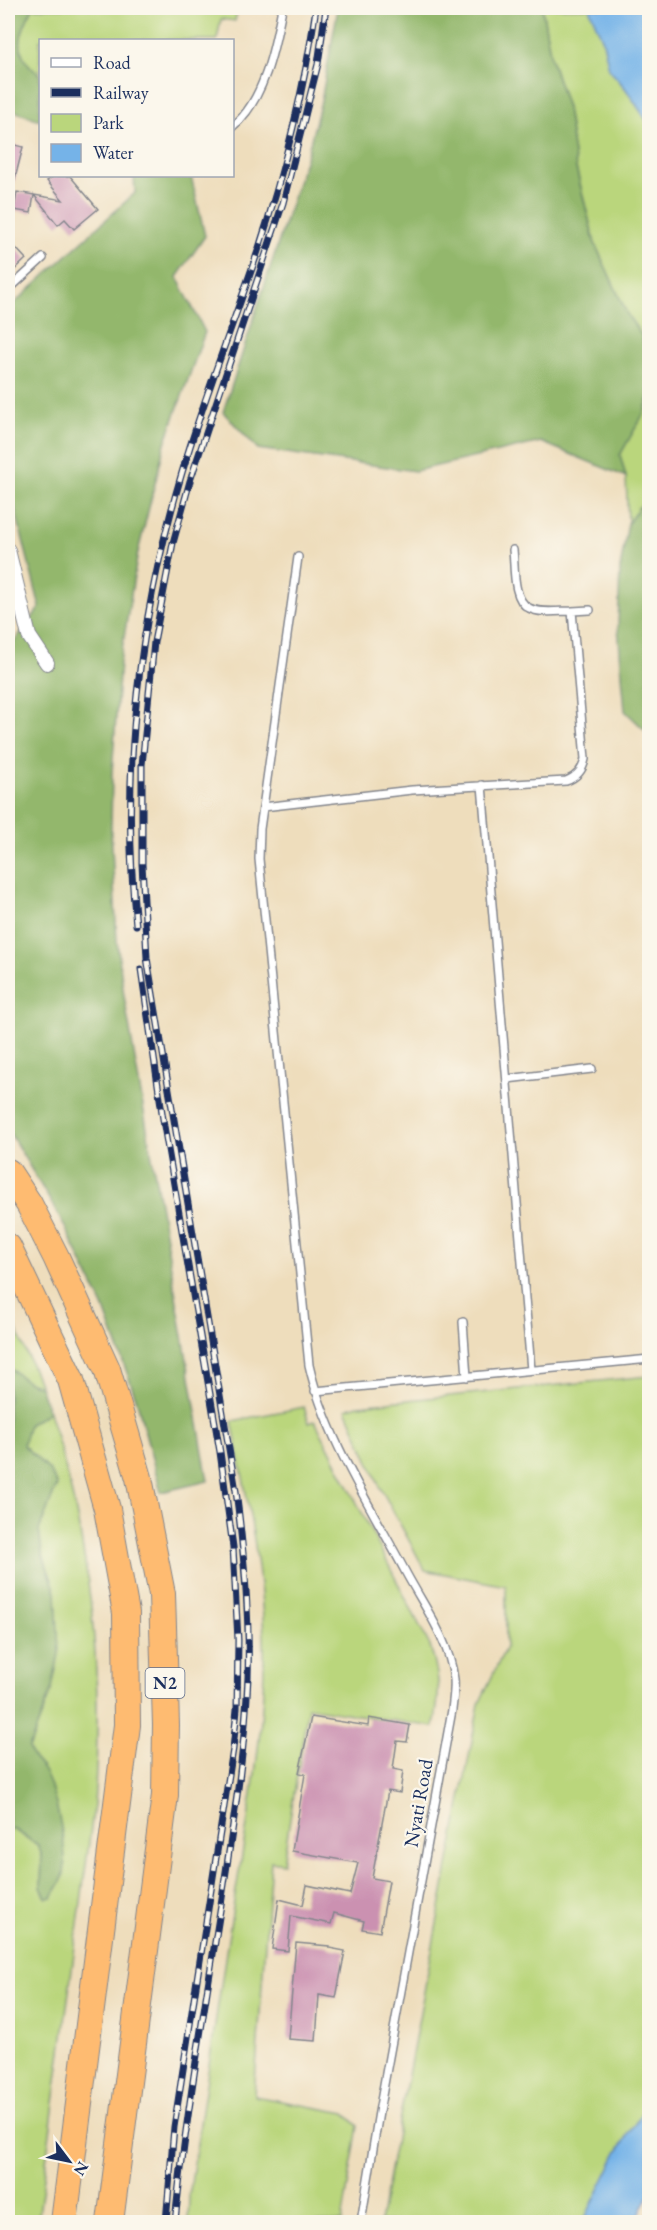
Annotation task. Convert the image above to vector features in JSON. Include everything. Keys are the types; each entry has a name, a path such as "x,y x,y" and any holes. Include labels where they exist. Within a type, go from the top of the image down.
{"highway":[{"name":"N2","path":"8,1172 29,1204 56,1257 107,1369 139,1478 162,1594 166,1725 165,1795 110,2223"},
{"name":"N2","path":"8,1247 71,1380 107,1509 126,1612 127,1725 64,2223"}],"street":[{"path":"8,550 29,636 46,663"}],"lane":[{"path":"234,125 255,101 265,75 282,8"},
{"path":"8,290 43,258"},
{"path":"513,550 518,595 522,603 537,610 590,610"},
{"name":"Nyati Road","path":"298,557 263,807 259,860 306,1336 315,1391 324,1417 436,1625 449,1657 454,1680 452,1710 361,2223"},
{"path":"263,807 412,790 566,781 578,774 585,759 572,611"},
{"path":"482,785 531,1370"},
{"path":"507,1078 592,1069"},
{"path":"463,1322 466,1377"},
{"path":"315,1391 650,1359"}],"green space":[{"path":"8,8 33,8 24,27 20,44 25,59 39,74 39,120 8,109"},
{"path":"33,8 238,8 235,21 221,19 217,39 39,39 39,74 25,60 22,52 20,44 24,27"},
{"path":"338,8 542,8 551,59 567,108 576,168 595,244 628,316 642,336 649,365 649,395 644,413 620,455 626,477 541,442 415,471 258,449 223,412 307,155 321,101"},
{"path":"542,8 589,8 603,41 609,69 626,89 647,121 650,130 649,365 642,336 628,316 595,244 576,168 567,108 551,59"},
{"path":"134,177 191,177 205,236 177,277 205,332 165,443 138,552 120,662 112,773 111,829 117,941 124,996 208,1481 161,1492 136,1398 103,1306 61,1219 8,1130 8,645 14,642 40,607 8,481 8,309 135,193"},
{"path":"649,395 649,504 639,507 628,523 626,477 620,455 644,413"},
{"path":"650,504 649,734 625,711 618,627 620,569 628,523 639,507"},
{"path":"8,1309 40,1386 28,1382 8,1367"},
{"path":"8,1367 28,1382 40,1386 49,1412 29,1424 23,1445 49,1470 57,1485 39,1530 42,1553 56,1592 59,1654 52,1688 29,1748 48,1780 57,1808 65,1854 65,1867 61,1882 52,1897 46,1898 41,1887 42,1856 38,1845 12,1828 8,1831"},
{"path":"649,1376 649,2101 617,2153 583,2222 380,2222 479,1704 506,1647 506,1586 425,1570 380,1487 346,1409 358,1405"},
{"path":"304,1407 309,1423 315,1421 430,1646 438,1678 436,1715 434,1727 308,1707 283,1863 271,1861 254,2096 345,2113 358,2126 342,2222 188,2222 189,2197 259,1744 264,1675 260,1584 232,1421"},
{"path":"49,1412 75,1509 91,1607 97,1705 97,1755 94,1805 38,2222 8,2222 8,1831 11,1828 38,1845 42,1856 41,1887 46,1897 43,1770 31,1757 29,1748 52,1688 56,1592 42,1553 39,1530 57,1485 49,1470 23,1445 29,1424"}],"water":[{"path":"589,8 646,8 649,13 649,130 647,121 626,89 609,69 603,41"},
{"path":"649,2101 649,2195 635,2222 583,2222 617,2153"}],"building":[{"path":"8,143 23,147 12,190 8,189"},
{"path":"53,177 71,177 98,209 74,229 65,219 58,225 34,195 31,213 14,210 17,192 63,200 47,181"},
{"path":"14,246 26,259 8,276 8,252"},
{"path":"311,1717 368,1726 369,1718 410,1725 407,1742 397,1741 393,1769 403,1771 400,1793 388,1791 372,1878 389,1881 380,1932 362,1929 364,1921 334,1913 331,1924 291,1916 288,1951 272,1949 279,1899 303,1905 307,1885 350,1894 358,1863 292,1851 305,1774 299,1773"},
{"path":"296,1943 329,1946 329,1948 345,1951 336,1998 319,1995 316,2041 288,2039"}],"railway":[{"path":"136,925 130,822 131,771 140,668 148,616 179,482 258,251 276,191 299,100 316,8"},
{"path":"175,2222 190,2100 238,1788 248,1677 248,1630 244,1561 236,1491 147,958 142,864 142,765 154,642 173,543 190,481 283,203 318,64 326,8"},
{"path":"141,969 164,1126 220,1452 233,1547 238,1640 237,1709 233,1749 174,2127 166,2222"}]}
